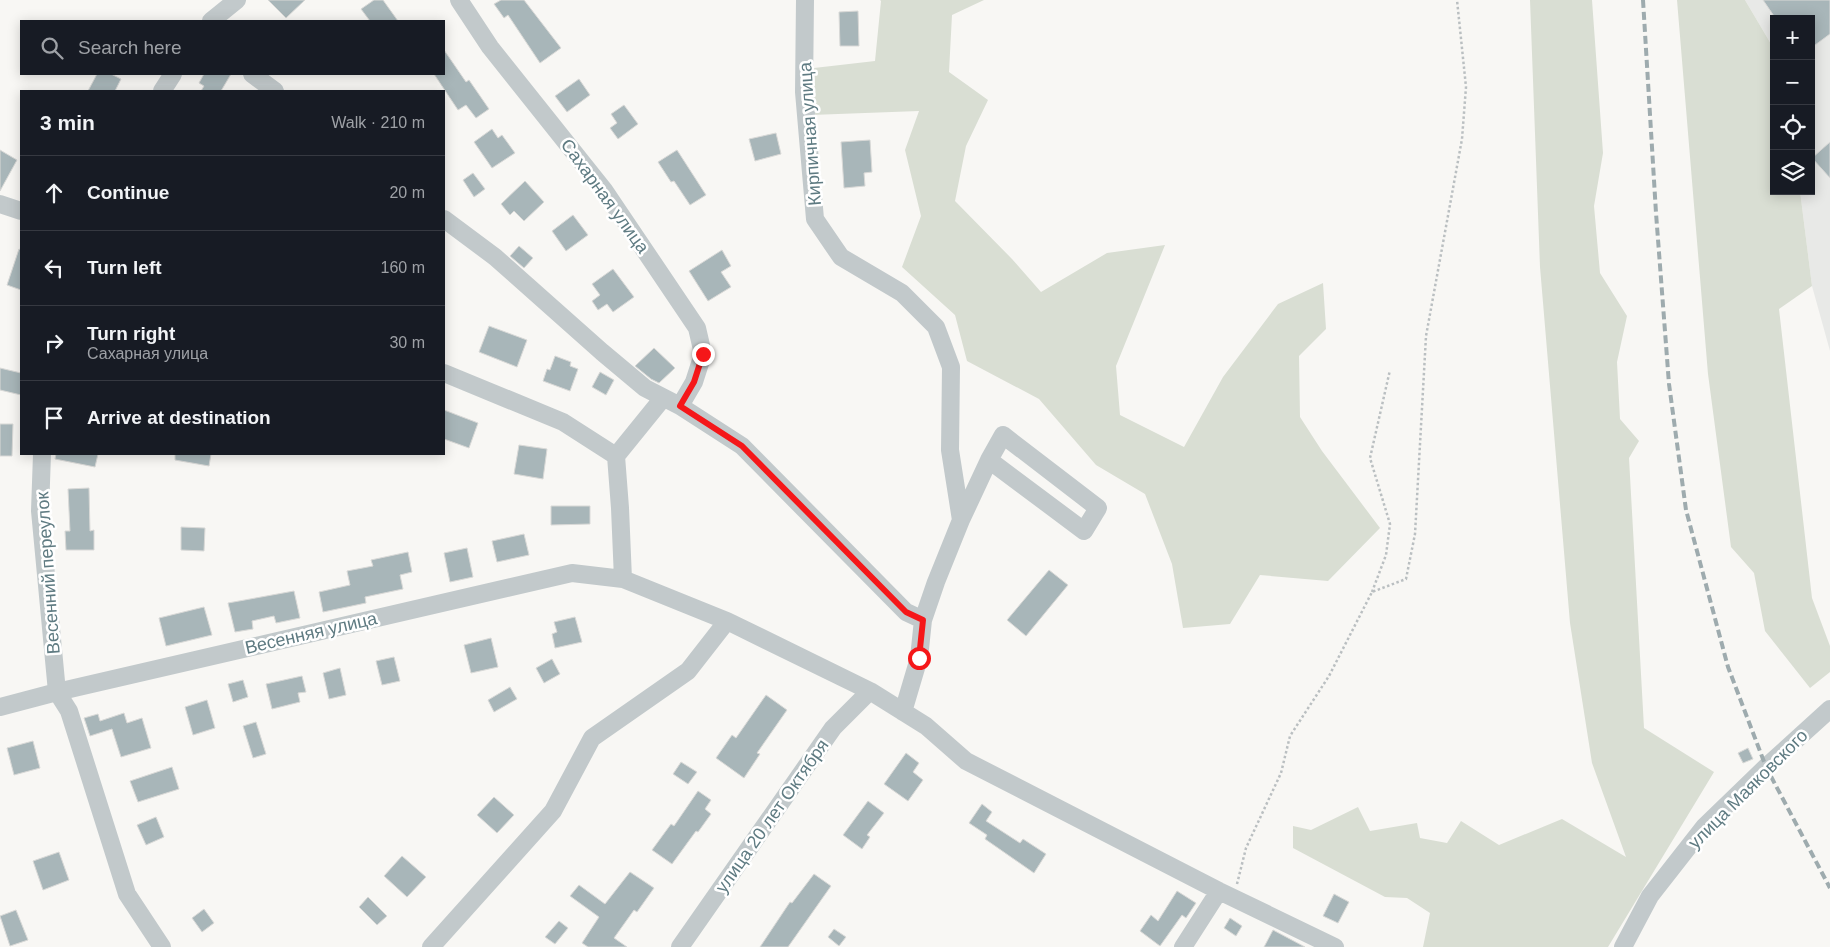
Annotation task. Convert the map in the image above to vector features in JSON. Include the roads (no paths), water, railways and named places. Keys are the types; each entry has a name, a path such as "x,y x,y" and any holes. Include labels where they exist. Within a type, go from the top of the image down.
{"street":[{"path":"212,20 237,0"},
{"name":"Сахарная улица","path":"459,0 490,46 604,190 697,328 703,354 694,382 680,406"},
{"name":"Кирпичная улица","path":"805,0 804,92 815,220 841,257 902,293 936,327 951,367 950,450 961,520"},
{"path":"163,90 172,75"},
{"path":"253,75 274,90"},
{"path":"0,204 20,212"},
{"path":"445,219 495,257 645,388 680,406 742,446 906,612 923,620"},
{"path":"445,373 563,422 616,456"},
{"path":"622,579 616,456 663,398"},
{"path":"903,712 919,658 923,620 936,582 988,460 1003,434 1098,508 1084,531 988,460"},
{"name":"Весенний переулок","path":"42,455 40,511 57,692"},
{"name":"Весенняя улица","path":"0,707 57,692 572,573 622,579 727,622 870,691 926,726 966,761 1226,894 1335,947"},
{"path":"430,947 553,811 592,738 688,671 727,622"},
{"name":"улица 20 лет Октября","path":"680,947 833,728 870,691"},
{"path":"57,692 69,711 127,894 162,947"},
{"name":"улица Маяковского","path":"1623,947 1650,896 1704,827 1766,767 1830,710"},
{"path":"1183,947 1226,894"}],"railway":[{"path":"1643,0 1669,384 1686,510 1728,667 1766,767 1830,888"}]}
